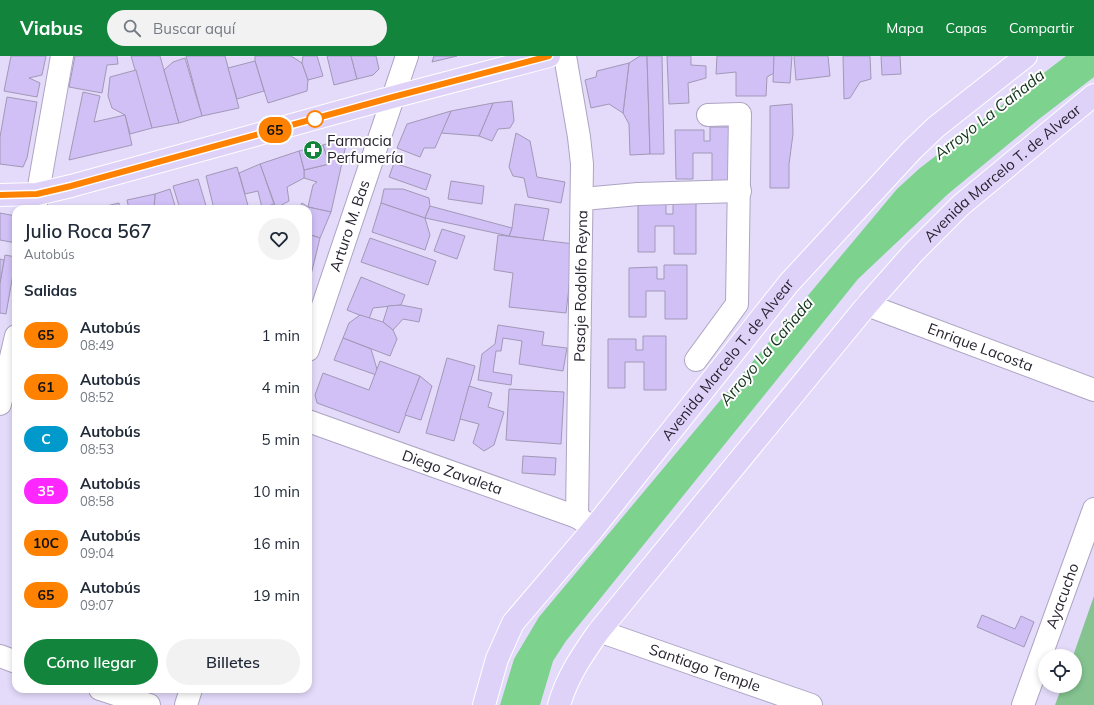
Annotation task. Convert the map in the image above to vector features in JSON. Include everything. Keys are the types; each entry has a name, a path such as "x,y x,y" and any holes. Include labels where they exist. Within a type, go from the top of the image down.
{"main road":[{"path":"0,195 36,201 71,186 393,97 550,56"},
{"name":"Avenida Marcelo T. de Alvear","path":"484,705 497,658 513,623 585,522 756,324 827,239 936,127 1026,56"},
{"name":"Avenida Marcelo T. de Alvear","path":"559,705 564,688 573,669 599,631 867,305 914,252 961,205 1094,95"}],"street":[{"path":"36,201 62,56"},
{"name":"Arturo M. Bas","path":"312,338 407,56"},
{"name":"Pasaje Rodolfo Reyna","path":"565,56 579,137 582,164 585,522"},
{"path":"696,360 737,304 740,191 740,114 708,115"},
{"path":"583,199 638,194 740,191"},
{"name":"Enrique Lacosta","path":"867,305 1094,390"},
{"path":"0,334 12,336"},
{"path":"0,404 12,353"},
{"name":"Diego Zavaleta","path":"312,421 585,522"},
{"name":"Ayacucho","path":"1023,705 1094,509"},
{"name":"Santiago Temple","path":"599,631 811,705"},
{"path":"0,656 12,660"},
{"path":"112,693 149,705"},
{"path":"186,705 190,693"}],"shaded area":[{"path":"1094,596 1094,705 1055,705 1059,693 1082,693 1082,649 1075,649"}],"water":[{"name":"Arroyo La Cañada","path":"1066,56 1094,56 1094,77 1039,119 948,194 858,279 566,641 553,661 540,705 500,705 514,659 539,617 897,189 920,168"}],"building":[{"path":"11,56 46,56 42,75 29,78 40,83 37,97 4,91"},
{"path":"75,56 117,56 118,64 107,65 102,93 69,87"},
{"path":"131,56 160,56 179,123 152,128"},
{"path":"186,56 225,56 239,108 202,116"},
{"path":"255,56 291,56 302,63 308,80 307,91 268,103 255,61"},
{"path":"303,56 317,56 323,76 308,80 302,63"},
{"path":"327,56 351,56 357,79 334,85"},
{"path":"351,56 376,56 379,69 373,75 357,79"},
{"path":"434,56 457,56 432,62"},
{"path":"640,56 647,56 650,154 630,155 629,124 623,113 629,63"},
{"path":"647,56 662,56 664,154 650,154"},
{"path":"667,56 691,56 691,65 706,66 706,78 688,83 689,103 669,104"},
{"path":"717,56 774,56 774,73 767,77 766,96 736,96 736,72 716,74"},
{"path":"774,56 792,56 790,83 773,82"},
{"path":"794,56 828,56 830,76 796,80"},
{"path":"843,56 870,56 871,79 860,82 850,98 844,99"},
{"path":"881,56 900,56 901,74 882,75"},
{"path":"185,58 202,116 179,123 164,70 173,62"},
{"path":"255,61 264,91 237,99 228,68"},
{"path":"629,63 623,113 609,104 591,108 585,80 596,77 597,71"},
{"path":"136,70 152,128 130,134 125,115 112,108 108,96 110,77"},
{"path":"83,92 100,96 94,122 125,115 132,145 69,160"},
{"path":"7,97 37,102 27,158 23,167 0,164 0,137"},
{"path":"512,101 514,121 510,128 498,129 492,141 479,136 493,103"},
{"path":"493,103 479,136 441,133 451,111"},
{"path":"792,104 793,134 789,164 789,188 770,188 770,106"},
{"path":"451,111 435,148 424,148 420,157 397,148 407,124"},
{"path":"710,127 733,127 734,181 712,181 712,153 693,153 693,179 676,179 675,130 704,130 704,141 710,141"},
{"path":"516,133 530,141 537,177 565,182 561,203 528,197 524,178 513,176 509,167"},
{"path":"340,140 346,145 331,212 312,208 312,205 308,205 313,185 317,182 304,178 304,170 329,164 323,145"},
{"path":"323,145 329,164 304,170 299,151"},
{"path":"299,151 304,170 304,178 287,187 289,201 282,205 275,205 260,164"},
{"path":"394,163 431,175 426,190 389,177"},
{"path":"260,164 274,204 261,205 258,191 245,194 239,173"},
{"path":"237,167 248,205 213,205 206,176"},
{"path":"198,179 206,205 179,205 173,186"},
{"path":"451,181 484,186 482,204 448,199"},
{"path":"170,189 175,205 154,205 155,194"},
{"path":"384,189 403,189 429,198 430,206 425,218 381,203"},
{"path":"155,194 154,205 128,205 127,200"},
{"path":"673,200 696,200 696,254 674,254 674,226 655,226 655,252 638,252 638,203 666,203 666,214 673,214"},
{"path":"381,203 425,218 430,235 425,250 372,232"},
{"path":"515,204 549,209 543,241 509,236 512,228"},
{"path":"430,206 512,228 509,236 425,218"},
{"path":"312,208 331,212 320,238 312,235"},
{"path":"0,213 12,215 12,242 0,240"},
{"path":"442,229 465,236 457,259 434,251"},
{"path":"312,235 320,238 312,271"},
{"path":"498,235 574,244 566,313 509,307 513,273 494,270"},
{"path":"370,238 436,261 428,285 361,262"},
{"path":"5,255 12,256 12,280 6,314 0,313 0,283"},
{"path":"0,259 4,260 0,283"},
{"path":"664,265 687,265 687,319 665,319 665,291 646,291 646,317 629,317 629,268 657,267 657,279 664,279"},
{"path":"361,277 405,295 401,305 373,308 369,319 347,310"},
{"path":"401,305 422,309 419,322 403,319 393,330 383,322 388,306"},
{"path":"360,315 383,322 393,330 397,339 390,356 343,338 349,323"},
{"path":"498,325 544,332 542,345 567,348 563,371 519,364 522,341 503,338 501,351 496,351 493,372 512,375 511,385 478,380 482,354 495,344"},
{"path":"643,336 666,336 666,390 644,390 644,362 625,362 625,388 608,388 608,339 636,339 636,350 643,350"},
{"path":"343,338 371,349 379,376 334,360"},
{"path":"447,358 475,366 454,441 426,433"},
{"path":"380,361 420,376 399,433 317,403 315,395 323,373 369,390"},
{"path":"420,376 432,386 421,420 405,415"},
{"path":"469,386 492,393 488,407 504,412 494,445 484,451 473,443 479,424 460,419"},
{"path":"509,389 564,392 561,444 506,440"},
{"path":"523,456 556,458 555,475 522,473"},
{"path":"982,615 1015,629 1021,616 1034,622 1024,647 977,627"}],"bus line":[{"name":"65","path":"0,195 37,194 71,186 393,97 549,56"}],"place":[{"name":"Farmacia Perfumería","path":"313,150"}]}
